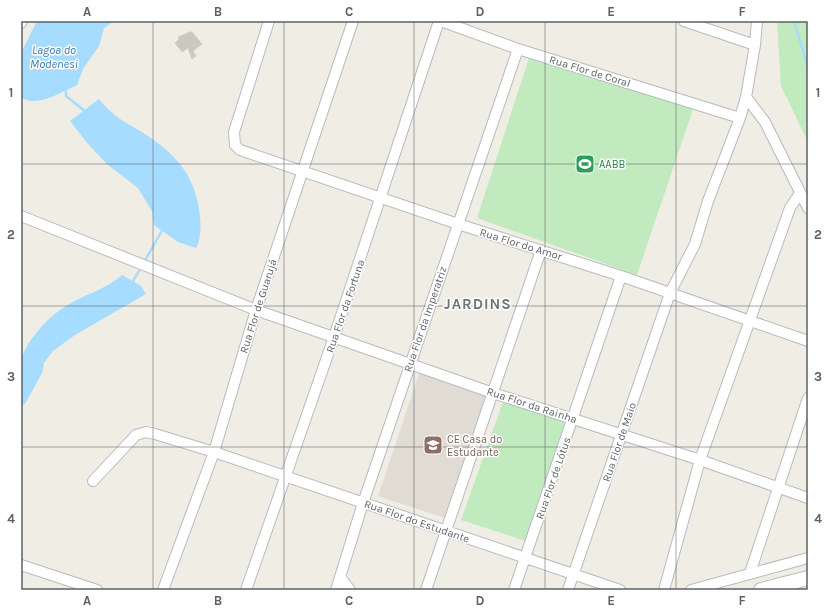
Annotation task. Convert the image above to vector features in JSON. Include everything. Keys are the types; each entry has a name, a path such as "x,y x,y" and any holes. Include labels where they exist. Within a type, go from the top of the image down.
{"main road":[{"path":"761,590 780,587 808,578"}],"street":[{"name":"Rua Flor do Amor","path":"269,21 234,132 235,145 244,152 382,197 458,224 621,276 808,341"},
{"name":"Rua Flor de Guarujá","path":"163,590 214,452 256,310 353,21"},
{"name":"Rua Flor de Coral","path":"440,21 518,49 740,118"},
{"name":"Rua Flor da Fortuna","path":"246,590 382,197 440,21"},
{"path":"684,21 755,45"},
{"name":"Rua Flor de Maio","path":"568,590 670,293 695,244 708,202 740,118 746,97 755,45 757,21"},
{"name":"Rua Flor da Imperatriz","path":"336,590 341,578 362,503 518,49"},
{"path":"746,97 765,122 808,208"},
{"path":"664,590 700,460 790,208 800,193"},
{"name":"Rua Flor da Rainha","path":"21,216 256,310 493,393 700,460 808,498"},
{"path":"426,590 541,250"},
{"name":"Rua Flor de Lótus","path":"514,590 621,276"},
{"path":"750,573 808,398"},
{"name":"Rua Flor do Estudante","path":"93,481 132,438 141,433 155,434 214,452 620,590"},
{"path":"691,590 808,558"},
{"path":"21,565 96,590"},
{"path":"341,578 350,590"}],"shaded area":[{"name":"CE Casa do Estudante","path":"420,371 486,395 448,519 378,496"}],"green space":[{"path":"777,21 808,21 808,142 781,86"},
{"name":"AABB","path":"529,58 693,109 637,275 477,218"},
{"path":"503,402 565,421 526,541 461,520"}],"water":[{"name":"Lagoa do Modenesi","path":"37,21 114,21 104,28 99,46 83,69 77,85 49,98 35,101 21,98 21,53"},
{"path":"99,99 115,115 156,141 174,157 187,175 196,196 200,214 200,234 196,248 178,242 154,225 152,211 138,188 107,164 88,144 70,121"},
{"path":"122,275 141,286 146,294 75,335 53,351 44,363 42,373 25,404 21,406 20,365 24,352 33,337 52,316 59,311 73,302 109,284"}],"building":[{"path":"192,32 202,44 193,51 196,56 192,59 188,48 182,52 175,43 179,39 178,37"}],"waterway":[{"path":"794,21 808,68"},
{"path":"66,88 66,96 86,112"},
{"path":"144,262 163,229"},
{"path":"132,283 140,269"}],"place":[{"name":"AABB","path":"585,164"},
{"name":"CE Casa do Estudante","path":"433,445"}],"district":[{"name":"JARDINS","path":"478,304"}]}
